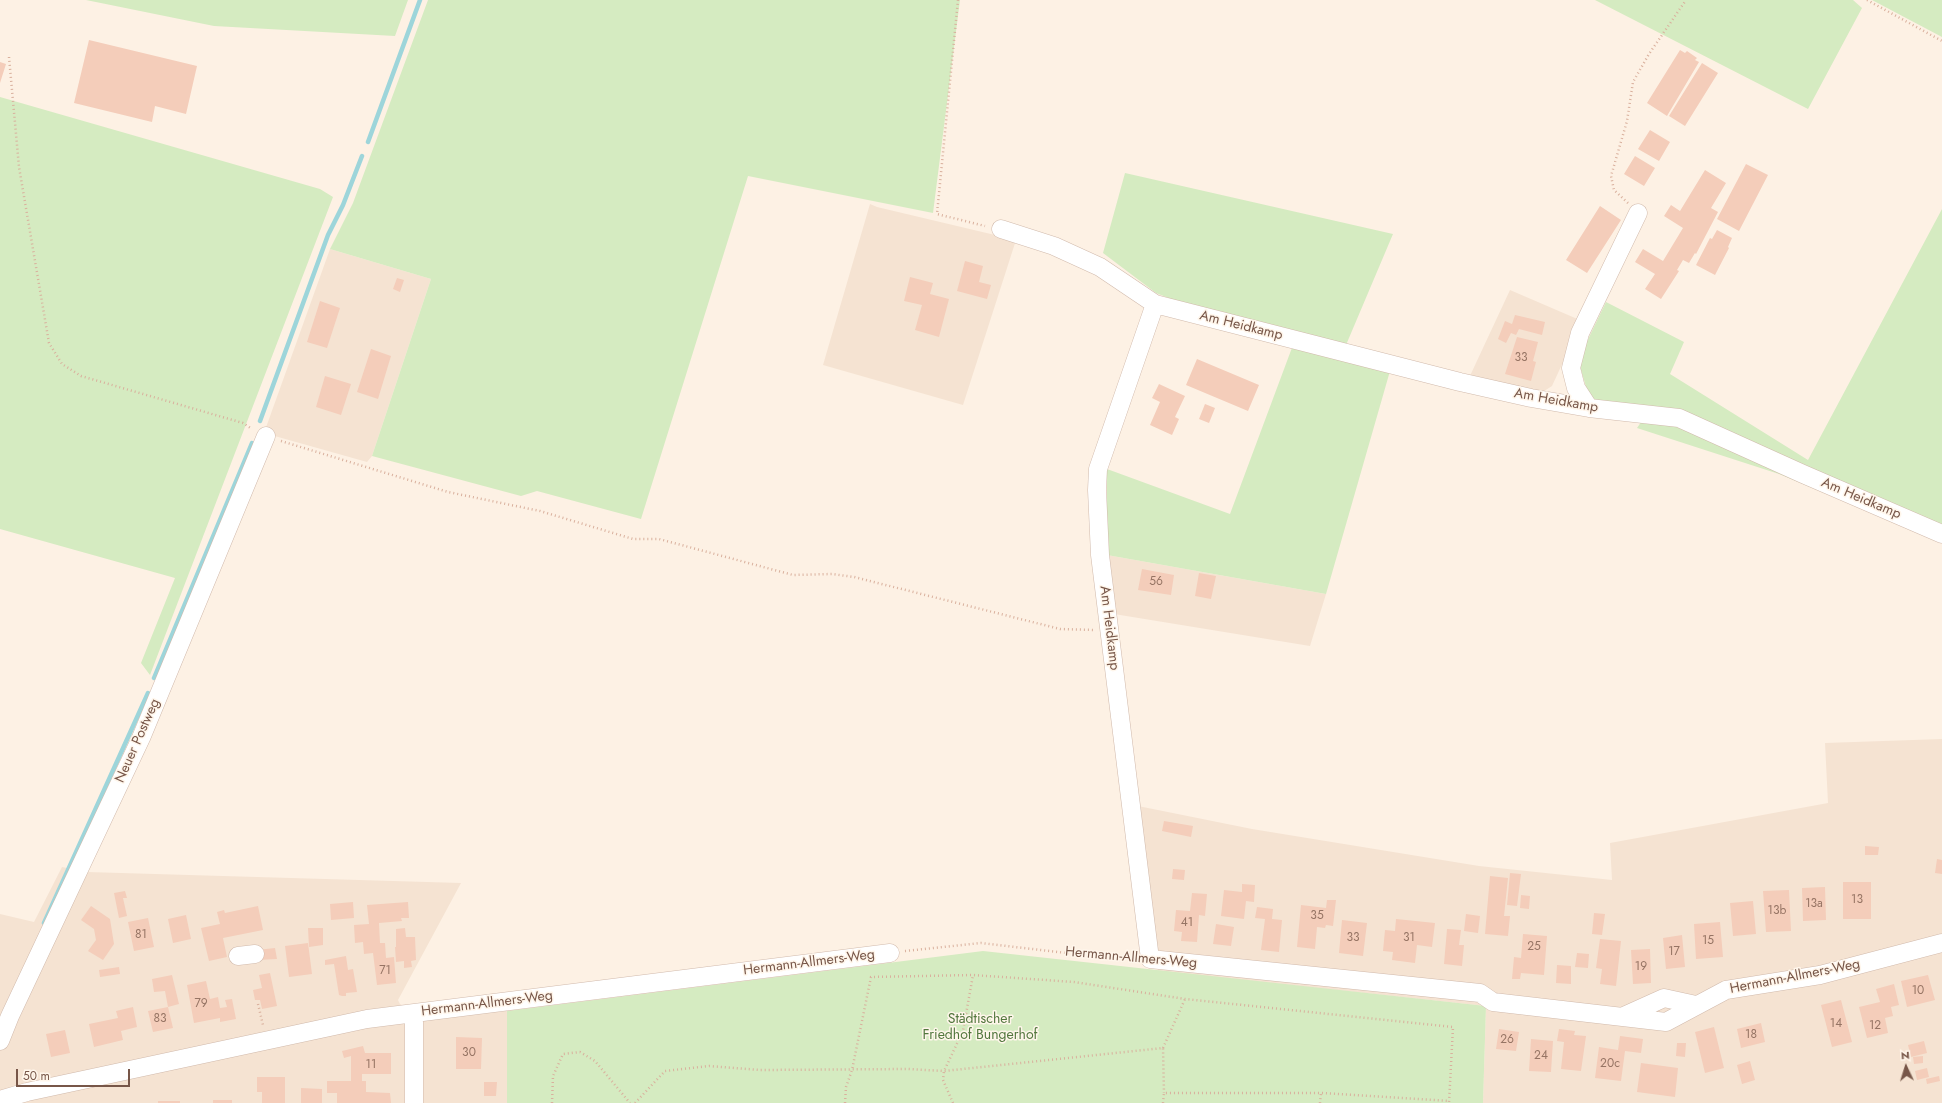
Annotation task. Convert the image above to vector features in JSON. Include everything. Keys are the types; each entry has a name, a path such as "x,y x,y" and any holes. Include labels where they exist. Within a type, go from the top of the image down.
{"street":[{"path":"1590,408 1576,388 1571,368 1580,333 1638,213"},
{"name":"Am Heidkamp","path":"1001,230 1054,246 1100,267 1155,304 1460,382 1531,398 1590,408 1679,418 1942,534"},
{"name":"Am Heidkamp","path":"1150,959 1100,555 1097,490 1098,469 1155,304"},
{"name":"Neuer Postweg","path":"0,1040 141,738 266,436"},
{"name":"Hermann-Allmers-Weg","path":"1150,959 1480,993 1493,1002 1666,1022 1726,990 1820,975 1942,943"},
{"name":"Hermann-Allmers-Weg","path":"0,1100 27,1092 367,1019 890,953"},
{"path":"414,1013 414,1103"}],"path":[{"path":"958,0 937,214 1001,230"},
{"path":"1638,213 1614,190 1611,176 1624,133 1633,82 1649,54 1686,0"},
{"path":"1867,0 1942,41"},
{"path":"9,57 19,167 49,343 62,364 81,376 242,423 266,436 448,492 540,511 633,539 659,539 792,575 832,574 854,577 1060,629 1087,631 1109,629"},
{"name":"Hermann-Allmers-Weg","path":"890,953 981,942 1092,956 1150,959"},
{"path":"953,1103 943,1080 944,1071 963,1031 973,975"},
{"path":"845,1103 846,1087 852,1070 871,977 973,975 1074,982 1185,1000 1453,1027 1449,1102 1321,1093 1164,1094"},
{"path":"1163,1103 1163,1048 1185,1000"},
{"path":"258,1004 266,1041"},
{"path":"635,1103 665,1071 709,1066 760,1070 908,1069 944,1071 1163,1048"},
{"path":"552,1103 553,1076 563,1054 580,1052 595,1061 630,1103"},
{"path":"1320,1103 1321,1093"}],"shaded area":[{"path":"870,204 877,207 1016,240 963,405 823,365"},
{"path":"330,249 431,279 372,456 367,462 264,433"},
{"path":"1510,290 1582,321 1552,386 1538,395 1469,378"},
{"path":"1107,555 1326,594 1310,646 1114,614"},
{"path":"1942,739 1942,1103 1483,1103 1486,1006 1158,971 1138,806 1252,829 1479,866 1612,880 1610,843 1828,803 1825,743"},
{"path":"62,867 87,872 461,883 398,1000 400,1004 426,1016 507,1011 507,1103 0,1103 0,914 34,922"}],"green space":[{"path":"86,0 408,0 395,36 214,26"},
{"path":"428,0 960,0 933,213 748,176 641,519 537,491 521,496 372,456 431,279 330,249 353,203"},
{"path":"1595,0 1853,0 1862,8 1808,109"},
{"path":"1872,0 1942,0 1942,37"},
{"path":"0,97 320,189 333,197 150,675 141,663 175,578 0,529"},
{"path":"1125,173 1393,234 1346,345 1181,303 1156,293 1103,253"},
{"path":"1942,209 1942,542 1779,474 1637,428 1650,409 1596,403 1587,390 1578,360 1606,302 1684,342 1670,374 1808,460"},
{"path":"1293,345 1390,371 1326,594 1107,555 1107,469 1230,514"},
{"name":"Städtischer Friedhof Bungerhof","path":"983,951 1486,1006 1483,1103 507,1103 507,1011"}],"building":[{"path":"89,40 197,66 186,114 155,106 152,122 74,103"},
{"path":"1680,50 1685,53 1687,51 1697,58 1695,60 1699,62 1667,116 1647,103"},
{"path":"0,62 6,64 0,83"},
{"path":"1702,63 1718,73 1685,126 1669,116"},
{"path":"1650,130 1670,142 1659,161 1638,149"},
{"path":"1635,156 1655,168 1644,186 1624,174"},
{"path":"1746,164 1768,175 1739,231 1717,219"},
{"path":"1705,170 1726,183 1711,208 1718,212 1696,254 1695,253 1689,263 1683,260 1677,270 1679,271 1661,299 1645,289 1655,274 1635,262 1643,249 1663,261 1683,228 1664,216 1671,205 1680,211"},
{"path":"1600,206 1621,220 1587,273 1566,260"},
{"path":"1717,230 1732,238 1728,247 1729,248 1715,275 1696,265 1710,238 1712,239"},
{"path":"965,261 983,266 979,282 991,285 987,299 957,291"},
{"path":"910,277 933,283 930,294 949,299 939,337 915,330 922,305 904,301"},
{"path":"397,278 404,280 400,292 393,289"},
{"path":"320,301 340,308 327,348 307,342"},
{"path":"1515,315 1545,322 1542,335 1519,329 1516,335 1511,333 1506,343 1498,339 1505,321 1512,324"},
{"path":"1517,337 1538,342 1533,361 1536,362 1531,381 1505,374"},
{"path":"371,349 391,356 378,399 357,392"},
{"path":"1197,359 1259,385 1248,411 1186,385"},
{"path":"325,376 351,384 341,415 316,407"},
{"path":"1159,384 1185,396 1175,417 1179,419 1172,435 1150,425 1160,402 1152,398"},
{"path":"1205,404 1215,408 1209,423 1199,419"},
{"path":"1142,569 1174,575 1171,595 1138,590"},
{"path":"1199,573 1216,576 1211,599 1195,596"},
{"path":"1164,821 1193,826 1191,837 1162,831"},
{"path":"1865,846 1879,847 1878,855 1865,855"},
{"path":"1937,859 1942,860 1942,874 1935,873"},
{"path":"1173,869 1185,870 1184,880 1172,879"},
{"path":"1510,873 1521,874 1517,906 1507,905"},
{"path":"1490,876 1508,878 1504,916 1510,916 1508,936 1485,934"},
{"path":"1843,882 1871,882 1871,919 1843,919"},
{"path":"1242,884 1255,885 1254,902 1246,901 1244,919 1221,916 1224,890 1242,892"},
{"path":"1825,887 1826,920 1803,921 1802,888"},
{"path":"1789,890 1791,931 1766,932 1763,891"},
{"path":"125,891 127,898 123,898 127,916 119,918 114,893"},
{"path":"1192,893 1207,894 1205,916 1199,915 1197,942 1181,941 1182,932 1174,931 1176,910 1190,911"},
{"path":"1521,895 1530,896 1529,909 1520,908"},
{"path":"1327,900 1336,900 1333,926 1326,925 1325,928 1317,927 1315,949 1297,947 1301,905 1326,908"},
{"path":"1753,901 1756,934 1733,936 1730,903"},
{"path":"353,902 354,918 331,920 330,904"},
{"path":"408,902 409,918 401,918 402,921 379,923 380,943 385,943 386,958 394,957 396,983 377,985 373,953 364,954 363,942 355,943 354,925 369,924 367,905"},
{"path":"91,906 110,919 114,944 103,960 88,951 96,940 94,929 81,920"},
{"path":"258,906 263,930 223,938 227,957 209,961 201,928 220,924 217,912 224,910 225,913"},
{"path":"1257,907 1273,909 1272,919 1282,920 1279,952 1261,950 1265,919 1255,918"},
{"path":"1594,913 1605,914 1602,935 1592,934"},
{"path":"1466,914 1480,916 1478,933 1464,931"},
{"path":"186,915 191,939 173,943 168,919"},
{"path":"148,918 154,947 134,951 128,922"},
{"path":"1396,919 1435,923 1432,947 1417,945 1415,963 1392,960 1393,952 1383,951 1385,930 1395,931"},
{"path":"1342,920 1367,923 1363,956 1339,953"},
{"path":"1720,922 1723,957 1696,959 1694,924"},
{"path":"1216,924 1234,927 1231,946 1213,944"},
{"path":"308,928 323,928 323,945 309,947"},
{"path":"405,928 406,937 415,937 416,960 411,961 412,967 404,968 404,961 396,962 395,947 396,929"},
{"path":"1447,929 1461,930 1459,945 1464,945 1462,966 1444,964"},
{"path":"1523,934 1547,936 1544,975 1521,973 1520,979 1512,979 1514,957 1521,958"},
{"path":"1682,935 1685,967 1666,969 1663,938"},
{"path":"1600,939 1621,941 1616,986 1600,984 1602,969 1596,968"},
{"path":"308,943 312,974 289,977 285,946"},
{"path":"275,948 277,959 257,960 257,950"},
{"path":"1650,949 1651,983 1633,984 1631,950"},
{"path":"1577,953 1589,954 1588,968 1575,967"},
{"path":"346,956 348,970 353,969 357,992 346,993 346,996 342,996 339,995 334,964 325,965 325,960"},
{"path":"1557,965 1571,966 1571,984 1556,983"},
{"path":"119,967 120,974 100,977 99,970"},
{"path":"270,973 277,1006 262,1009 260,1000 255,1000 253,990 262,988 259,975"},
{"path":"172,975 179,1004 168,1007 165,991 154,992 152,979"},
{"path":"1928,975 1935,1000 1907,1007 1901,981"},
{"path":"206,981 210,999 218,997 220,1008 227,1007 225,1000 232,999 236,1019 220,1022 220,1018 194,1023 187,985"},
{"path":"1894,984 1899,1005 1891,1007 1893,1016 1885,1018 1888,1033 1867,1038 1859,1007 1880,1002 1876,989"},
{"path":"1841,1000 1852,1042 1832,1047 1821,1005"},
{"path":"133,1007 137,1027 121,1031 123,1040 94,1047 89,1024 118,1018 116,1011"},
{"path":"168,1007 173,1028 153,1032 148,1011"},
{"path":"1761,1023 1765,1042 1741,1048 1737,1029"},
{"path":"1714,1027 1724,1068 1705,1073 1695,1032"},
{"path":"1499,1029 1519,1032 1516,1051 1496,1049"},
{"path":"1559,1029 1575,1031 1574,1035 1586,1036 1581,1071 1561,1069 1564,1042 1557,1041"},
{"path":"65,1030 70,1053 51,1057 46,1034"},
{"path":"1620,1036 1643,1039 1641,1053 1625,1051 1621,1081 1595,1078 1599,1047 1618,1050"},
{"path":"456,1037 482,1038 481,1069 456,1069"},
{"path":"1531,1039 1553,1041 1551,1072 1529,1071"},
{"path":"1924,1041 1927,1053 1911,1057 1908,1045"},
{"path":"1677,1043 1686,1043 1685,1057 1676,1056"},
{"path":"363,1046 365,1053 391,1053 391,1074 362,1074 362,1081 366,1081 366,1092 390,1093 391,1103 337,1103 337,1093 327,1093 327,1081 351,1081 351,1056 344,1058 342,1051"},
{"path":"1923,1056 1923,1063 1914,1064 1913,1057"},
{"path":"1750,1061 1755,1080 1742,1084 1737,1065"},
{"path":"1641,1063 1678,1068 1675,1097 1637,1092"},
{"path":"1927,1068 1929,1077 1917,1080 1915,1071"},
{"path":"1939,1076 1940,1081 1927,1084 1926,1079"},
{"path":"257,1077 285,1077 285,1103 262,1103 262,1092 257,1092"},
{"path":"484,1082 497,1082 496,1096 484,1096"},
{"path":"301,1088 322,1089 322,1103 301,1103"},
{"path":"213,1100 232,1100 232,1103 213,1103"},
{"path":"158,1101 180,1101 180,1103 158,1103"}],"waterway":[{"path":"368,142 420,0"},
{"path":"260,421 328,235 343,205 362,156"},
{"path":"154,678 252,443"},
{"path":"44,923 148,693"}]}
